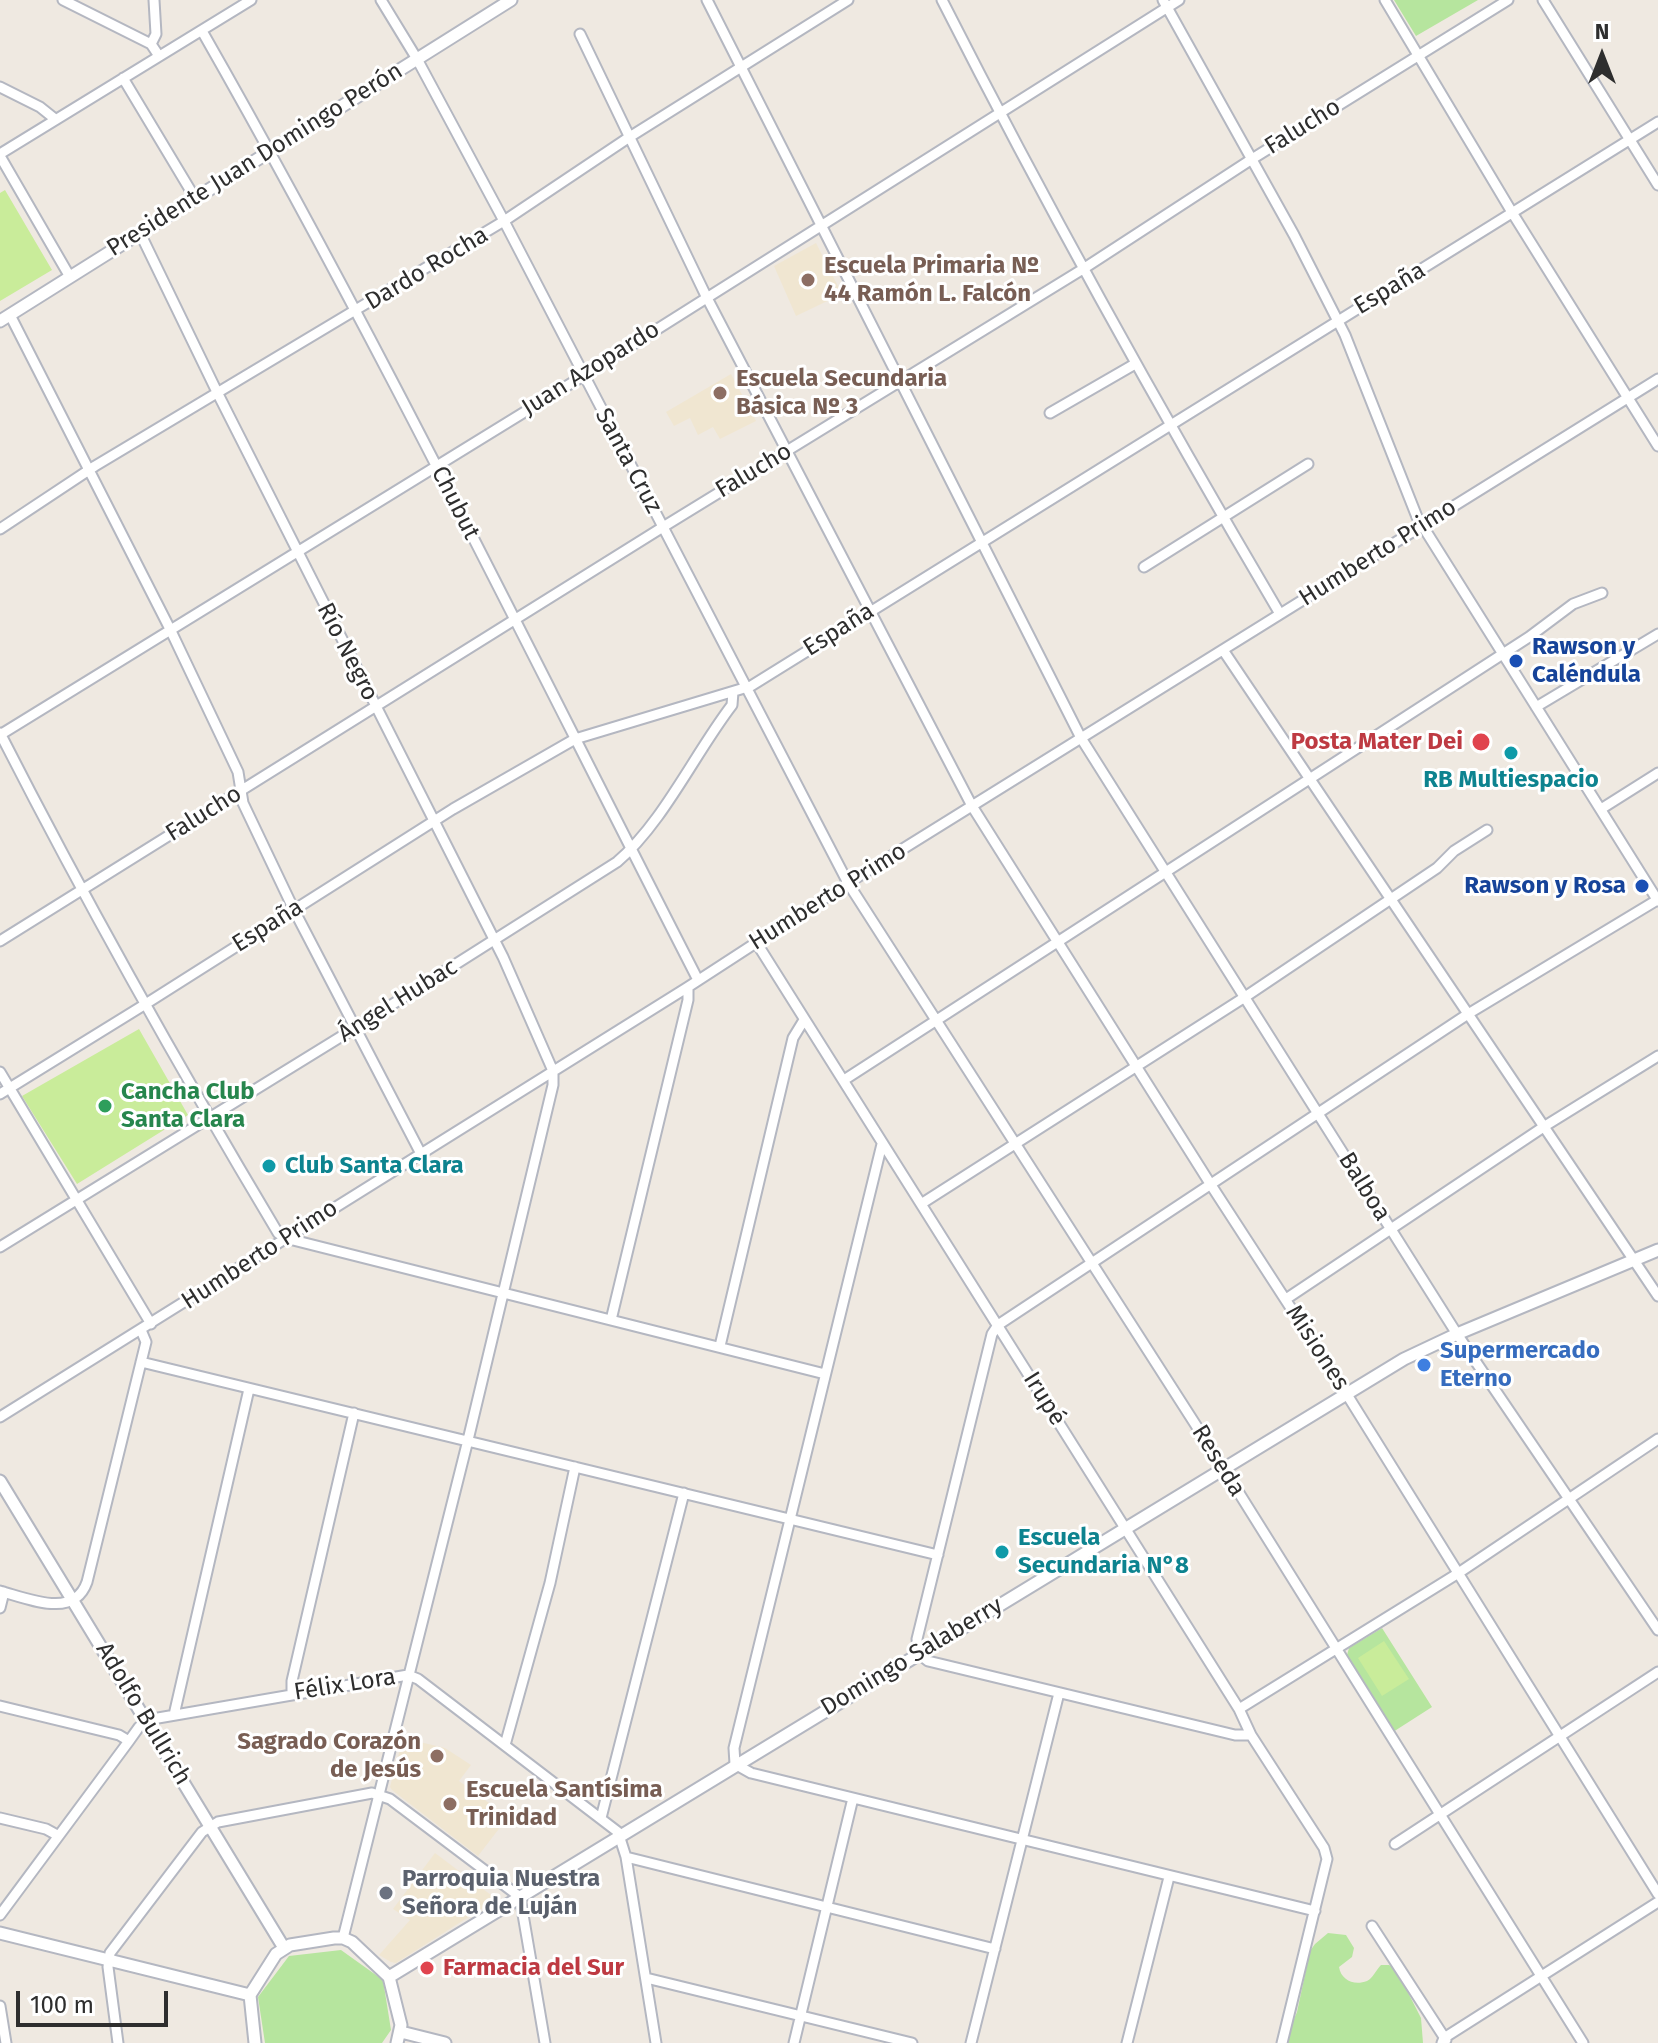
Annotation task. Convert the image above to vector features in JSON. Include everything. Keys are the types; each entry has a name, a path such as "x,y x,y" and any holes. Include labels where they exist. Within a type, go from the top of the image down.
{"street":[{"path":"63,0 151,44 159,56"},
{"path":"151,44 156,34 154,0"},
{"path":"70,277 0,155 251,0"},
{"name":"Santa Cruz","path":"381,0 417,59 504,221 848,883"},
{"name":"Presidente Juan Domingo Perón","path":"5,318 511,0"},
{"name":"Balboa","path":"707,0 1081,738 1457,1334 1658,1630"},
{"name":"Dardo Rocha","path":"0,529 89,471 504,221 628,138 848,0"},
{"path":"942,0 1135,364 1280,614"},
{"name":"Juan Azopardo","path":"0,734 583,376 1000,113 1165,4 1179,0"},
{"path":"1385,0 1513,214 1658,446"},
{"name":"Falucho","path":"0,941 1083,269 1252,159 1508,0"},
{"path":"1543,0 1658,185"},
{"path":"1165,4 1338,320 1422,526 1658,900 1468,1014 998,1325 989,1344 917,1639 918,1653 928,1661 1235,1735 1251,1735"},
{"name":"Chubut","path":"202,31 271,152 436,465 698,980"},
{"name":"Misiones","path":"580,34 706,296 972,806 1346,1393 1658,1894"},
{"path":"123,78 195,198"},
{"path":"0,87 40,107 55,119"},
{"name":"España","path":"0,1094 433,822 575,739 745,688 1658,122"},
{"name":"Río Negro","path":"140,233 493,940 552,1062 553,1071"},
{"path":"5,318 129,545 238,772 243,803 294,910 420,1152"},
{"path":"1050,413 1135,364"},
{"name":"Humberto Primo","path":"0,1417 688,987 848,883 1658,379"},
{"path":"1144,567 1308,464"},
{"path":"844,1080 1573,604 1602,593"},
{"path":"1536,707 1658,634"},
{"path":"1223,650 1658,1296"},
{"name":"Ángel Hubac","path":"0,1247 617,862 631,850 732,705 733,692"},
{"path":"0,734 144,1005 278,1233 285,1238 825,1374"},
{"path":"1601,809 1658,773"},
{"path":"921,1204 1245,997 1487,830"},
{"name":"Reseda","path":"848,883 1224,1469 1583,2043"},
{"name":"Irupé","path":"756,942 1239,1709 1251,1735 1320,1839 1327,1859 1315,1911"},
{"path":"611,1320 688,1000 688,987"},
{"path":"720,1346 793,1038 804,1020"},
{"path":"1286,1299 1545,1126 1658,1056"},
{"path":"343,1938 468,1440 553,1085 553,1071"},
{"path":"0,1072 151,1324"},
{"path":"882,1144 734,1748 735,1764 751,1773 1315,1911 1282,2043"},
{"name":"Domingo Salaberry","path":"389,1977 1424,1348 1658,1250"},
{"path":"0,1608 2,1592 53,1603 74,1602 81,1596 146,1342 141,1330"},
{"path":"141,1362 938,1555"},
{"path":"174,1715 249,1389"},
{"path":"292,1693 292,1681 354,1413"},
{"path":"1239,1709 1457,1574 1658,1439"},
{"path":"505,1745 550,1583 575,1467"},
{"name":"Adolfo Bullrich","path":"0,1481 284,1948"},
{"path":"601,1818 684,1493"},
{"path":"1395,1844 1658,1672"},
{"name":"Félix Lora","path":"147,1721 292,1693 408,1675 418,1679 505,1745 620,1836"},
{"path":"971,2043 1059,1693"},
{"path":"0,1706 119,1735 129,1741"},
{"path":"0,1915 57,1835 147,1721"},
{"path":"118,2043 108,1960 110,1953 202,1832 218,1822 379,1794 390,1799 520,1897 545,2043"},
{"path":"794,2043 853,1798"},
{"path":"0,1818 46,1829 57,1835"},
{"path":"620,1836 656,2043"},
{"path":"626,1857 995,1949"},
{"path":"1127,2043 1169,1877"},
{"path":"1372,1926 1445,2041 1658,1902"},
{"path":"0,1933 250,1995"},
{"path":"255,2043 250,1995 276,1954 284,1948 343,1938 352,1942 389,1977 399,2038 445,2043"},
{"path":"646,1978 912,2043"},
{"path":"0,2006 6,2043"}],"shaded area":[{"name":"Escuela Primaria Nº 44 Ramón L. Falcón","path":"816,243 842,294 796,316 774,266"},
{"name":"Escuela Secundaria Básica Nº 3","path":"731,374 756,421 720,439 713,427 698,435 690,418 674,426 666,412"},
{"name":"Escuela Santísima Trinidad","path":"403,1738 445,1748 471,1765 459,1781 508,1817 478,1856 390,1787"},
{"path":"435,1853 491,1895 494,1901 396,1963 391,1962 379,1955 410,1920 393,1909"}],"green space":[{"path":"1394,0 1478,0 1416,36"},
{"path":"5,190 52,270 0,301 0,193"},
{"name":"Cancha Club Santa Clara","path":"139,1029 188,1115 77,1184 22,1096"},
{"path":"1382,1628 1432,1707 1393,1732 1347,1655 1349,1648"},
{"path":"1384,1641 1409,1679 1382,1696 1358,1658"},
{"path":"1328,1933 1346,1935 1354,1948 1352,1957 1339,1967 1349,1981 1367,1981 1381,1965 1396,1969 1421,2018 1423,2043 1284,2043 1297,2012 1310,1951"},
{"path":"341,1950 383,1980 391,2030 382,2043 265,2043 258,1997 289,1956"}],"place":[{"name":"Escuela Primaria Nº 44 Ramón L. Falcón","path":"808,280"},
{"name":"Escuela Secundaria Básica Nº 3","path":"720,393"},
{"name":"Rawson y Caléndula","path":"1516,661"},
{"name":"Posta Mater Dei","path":"1481,742"},
{"name":"RB Multiespacio","path":"1511,753"},
{"name":"Rawson y Rosa","path":"1642,886"},
{"name":"Cancha Club Santa Clara","path":"105,1106"},
{"name":"Club Santa Clara","path":"269,1166"},
{"name":"Supermercado Eterno","path":"1424,1365"},
{"name":"Escuela Secundaria N°8","path":"1002,1552"},
{"name":"Sagrado Corazón de Jesús","path":"437,1756"},
{"name":"Escuela Santísima Trinidad","path":"450,1804"},
{"name":"Parroquia Nuestra Señora de Luján","path":"386,1893"},
{"name":"Farmacia del Sur","path":"427,1968"}]}
